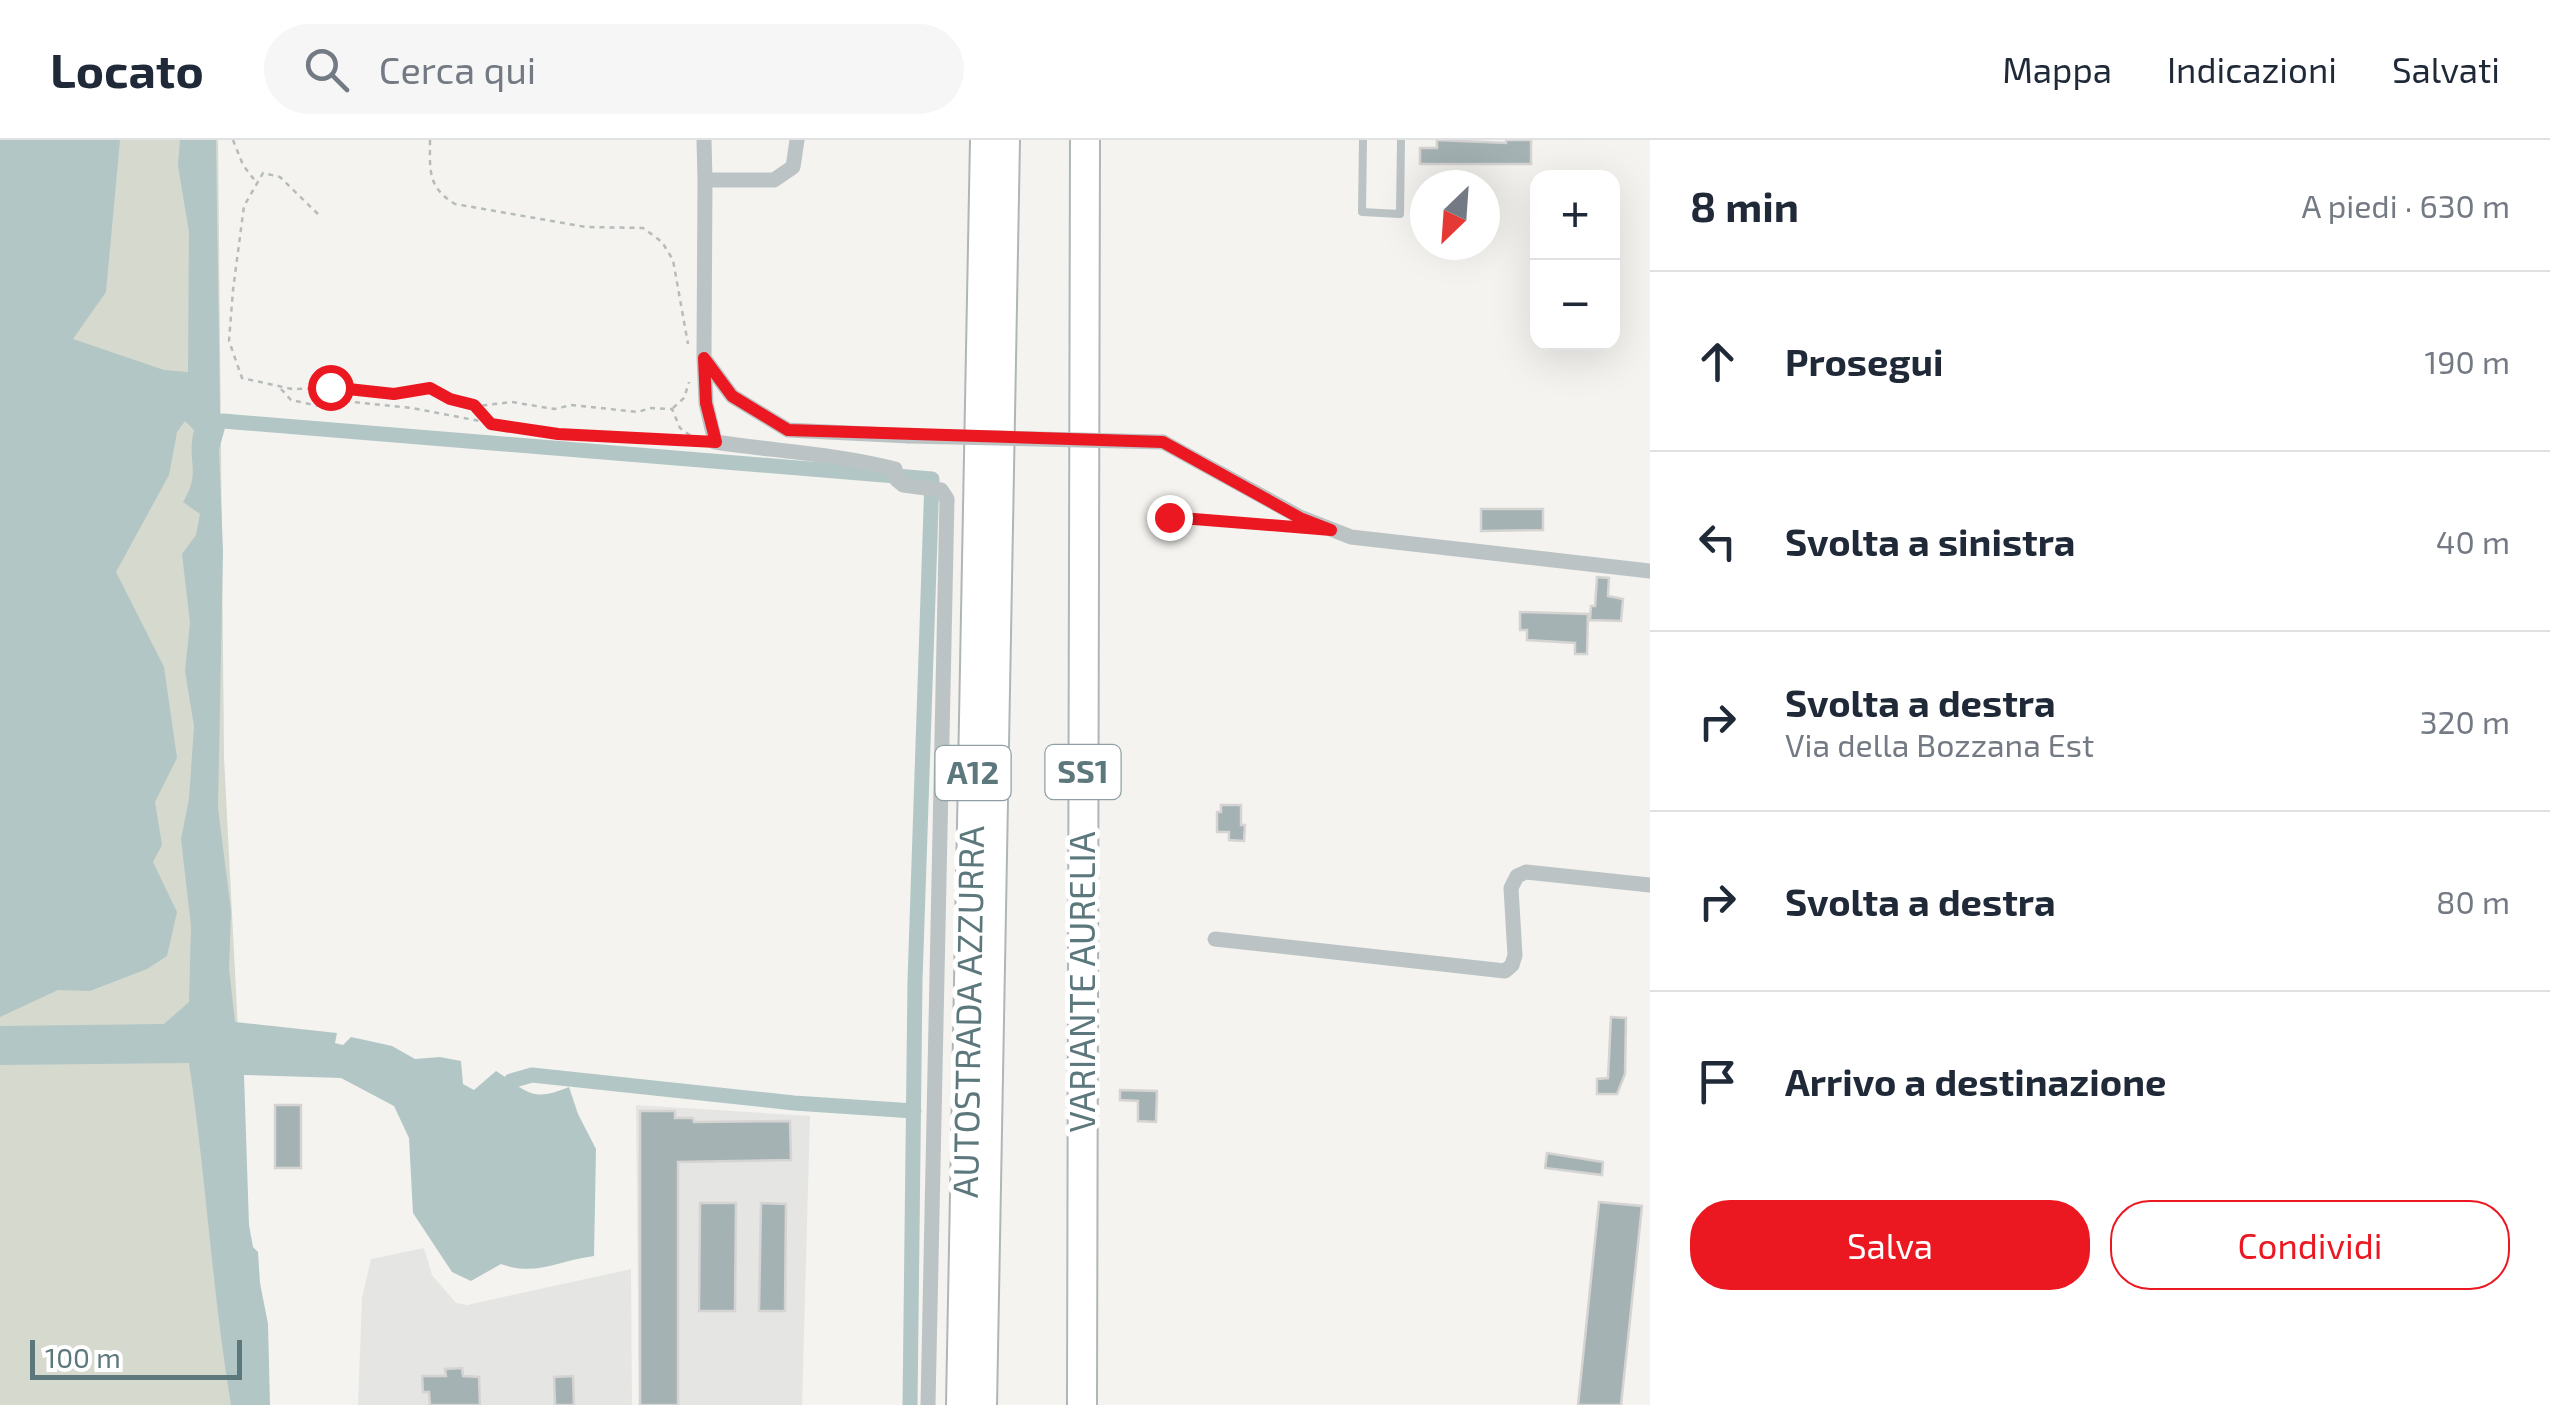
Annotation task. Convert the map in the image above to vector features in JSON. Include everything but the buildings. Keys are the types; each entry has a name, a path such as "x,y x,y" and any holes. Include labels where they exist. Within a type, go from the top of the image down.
{"highway":[{"name":"AUTOSTRADA AZZURRA","path":"961,1405 985,140"},
{"name":"AUTOSTRADA AZZURRA","path":"982,1405 1005,140"},
{"name":"VARIANTE AURELIA","path":"1082,1405 1085,140"},
{"name":"VARIANTE AURELIA","path":"1100,1405 1101,140"}],"street":[{"path":"704,140 704,358 706,403 716,442 786,454 862,460 896,475 903,485 933,489 948,514 928,1405"},
{"path":"705,180 774,180 793,167 797,140"},
{"path":"704,358 732,396 788,430 1163,442 1300,518 1351,537 1650,571"},
{"path":"1215,939 1504,971 1512,965 1516,954 1512,888 1517,876 1526,872 1650,885"}],"lane":[{"path":"1363,140 1362,212 1400,214 1401,140"},
{"path":"1169,517 1331,530"}],"path":[{"path":"233,140 243,165 257,182"},
{"path":"430,140 430,174 439,195 455,204 586,227 644,228 662,242 673,260 688,346"},
{"path":"318,214 280,177 263,173 244,206 229,341 242,378 280,388 359,388 394,394 430,388 450,399 474,405 512,402 554,409 572,405 638,412 672,409 684,398 691,377"},
{"path":"280,388 290,400 319,406 344,402 412,408 558,434 716,442"},
{"path":"474,405 491,424"},
{"path":"672,409 680,428 696,442"}],"shaded area":[{"path":"0,140 218,140 224,757 248,1227 269,1405 0,1405"},
{"path":"0,140 120,140 106,292 73,339 164,370 188,372 189,232 178,166 180,140 216,140 220,412 225,428 219,450 223,551 218,808 231,911 229,969 235,1022 337,1033 335,1043 343,1045 351,1037 392,1046 415,1059 440,1057 461,1061 463,1084 474,1090 496,1071 537,1094 569,1087 596,1149 594,1256 526,1269 501,1264 471,1281 452,1272 413,1213 409,1138 394,1106 341,1078 244,1075 249,1225 253,1247 258,1252 268,1324 270,1405 231,1405 189,1063 0,1065 0,1026 164,1024 189,1002 191,926 181,839 189,799 194,726 185,671 190,623 182,554 196,535 200,514 183,502 193,474 194,430 185,421 177,432 169,475 116,572 164,667 177,758 155,802 162,845 153,862 177,912 167,956 147,969 90,991 58,990 0,1017"},
{"path":"636,1105 810,1116 802,1405 639,1405"},
{"path":"424,1248 432,1275 456,1303 467,1305 631,1269 632,1405 358,1405 362,1298 371,1259"}],"waterway":[{"path":"223,421 932,479 915,981 910,1405"},
{"path":"511,1081 532,1075 794,1103 914,1111"}],"route":[{"path":"330,387 394,394 430,388 450,399 474,405 491,424 558,434 716,442 706,403 704,358 732,396 788,430 1154,440 1177,448 1300,518 1331,530 1169,517"}]}
